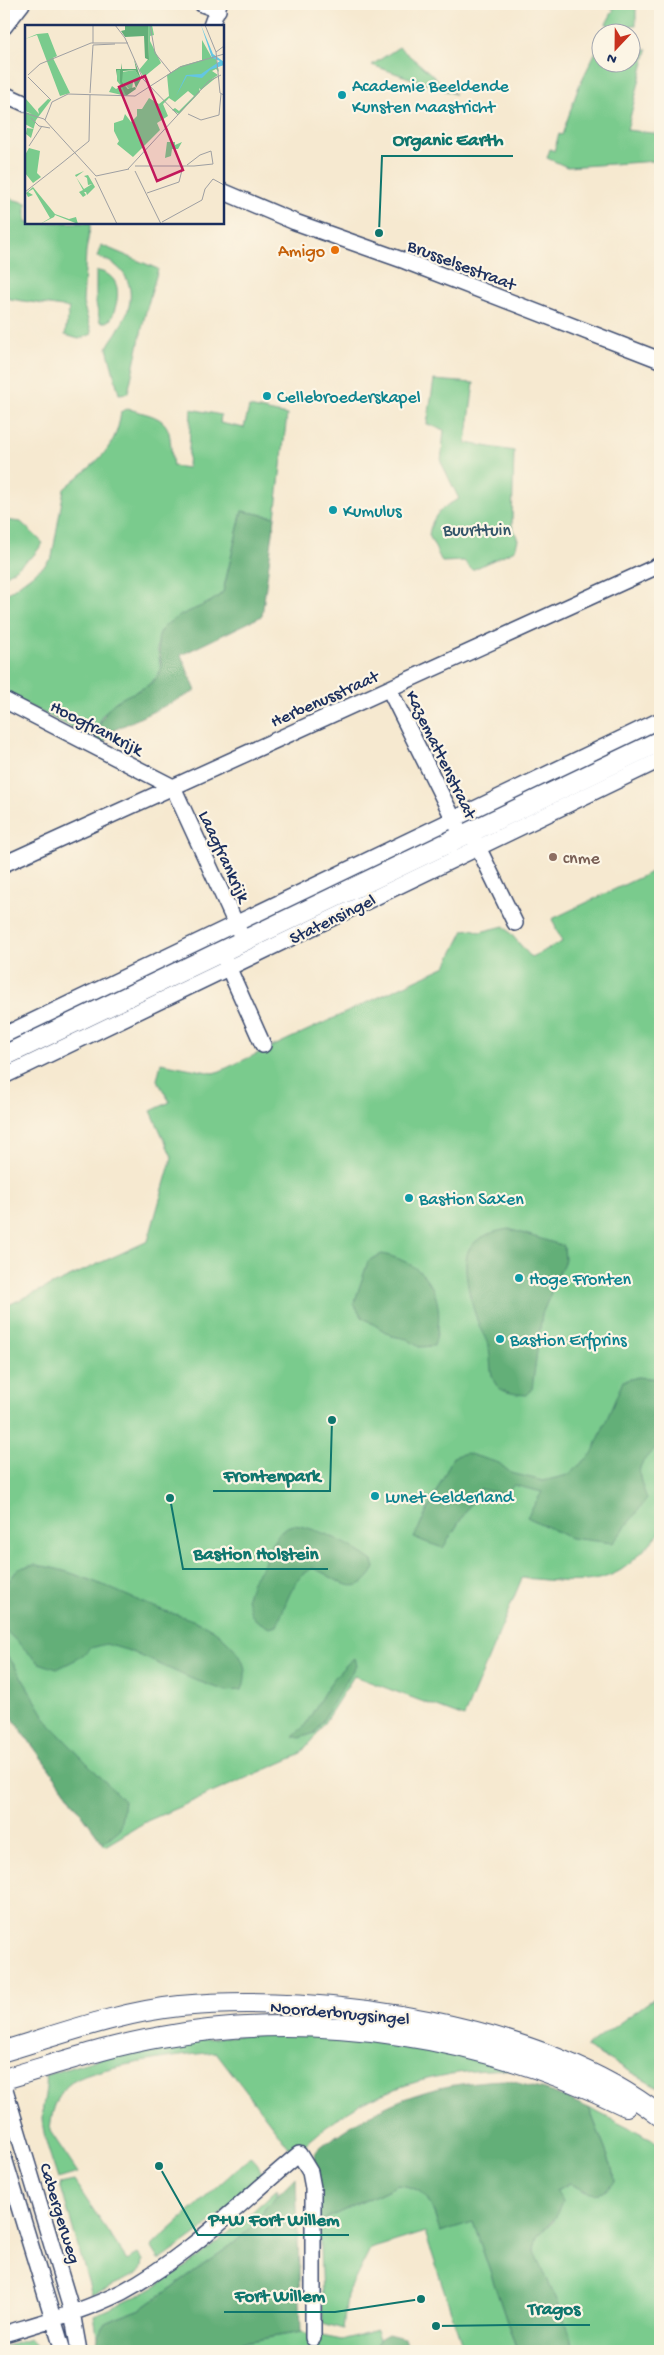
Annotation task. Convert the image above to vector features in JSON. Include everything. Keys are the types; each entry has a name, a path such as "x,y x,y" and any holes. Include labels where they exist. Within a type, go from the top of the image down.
{"main road":[{"name":"Statensingel","path":"4,1056 225,960 240,932 466,834 660,741"},
{"name":"Noorderbrugsingel","path":"4,2050 128,2015 178,2006 249,2004 363,2011 447,2025 532,2050 614,2085 638,2099 660,2118"},
{"name":"Noorderbrugsingel","path":"4,2079 160,2037 240,2027 307,2027 415,2039 504,2058 593,2091 632,2109 660,2118"}],"street":[{"path":"4,27 22,4"},
{"path":"202,4 218,7 211,25"},
{"path":"4,94 25,104"},
{"name":"Brusselsestraat","path":"224,192 294,222 405,261 660,360"},
{"name":"Herbenusstraat","path":"4,864 660,565"},
{"name":"Kazemattenstraat","path":"389,689 515,923"},
{"name":"Hoogfrankrijk","path":"4,700 173,787"},
{"name":"Statensingel","path":"4,1076 466,834 660,720"},
{"name":"Statensingel","path":"466,834 660,760"},
{"name":"Laagfrankrijk","path":"173,787 240,932"},
{"name":"Statensingel","path":"4,1036 240,932"},
{"path":"225,960 263,1045"},
{"name":"Cabergerweg","path":"4,2086 72,2312 78,2351"},
{"path":"4,2334 72,2312 120,2292 188,2250 299,2154 310,2172 314,2188 313,2338"},
{"path":"4,2158 63,2351"}],"green space":[{"path":"612,4 636,4 636,22 607,22 614,9 610,7"},
{"path":"399,47 455,94 372,65"},
{"path":"642,50 647,50 642,70"},
{"path":"592,59 592,72 642,72 627,130 660,134 660,169 657,169 657,161 567,167 547,158 550,149 554,151 559,134 562,135 579,86"},
{"path":"8,198 25,203 25,224 91,224 86,251 83,303 92,334 79,339 65,335 69,308 4,298 4,210"},
{"path":"101,245 158,269 145,315 128,393 119,394 107,348 125,317 129,306 129,285 125,276 118,268 109,261 97,257"},
{"path":"99,271 113,278 117,290 114,312 111,319 106,322 100,322 96,303 96,272"},
{"name":"Buurttuin","path":"434,380 474,383 466,443 514,451 512,525 518,540 515,550 472,570 464,561 442,562 429,535 430,528 439,512 459,499 441,462 444,430 427,424"},
{"path":"249,407 287,415 275,517 242,511 223,592 215,600 164,627 157,646 161,669 157,677 147,686 114,703 102,716 94,739 4,693 4,596 44,566 52,557 64,489 93,465 108,448 114,438 121,412 127,409 151,415 165,424 170,437 173,466 188,468 191,409 221,415 220,423 244,428"},
{"path":"242,511 275,517 262,616 181,655 196,691 110,732 104,744 94,739 107,711 114,703 147,686 157,677 161,665 158,639 164,627 170,621 217,598 223,592"},
{"path":"4,520 21,522 43,543 34,555 4,577"},
{"path":"651,872 660,887 660,1533 631,1562 610,1576 573,1582 522,1578 464,1717 354,1676 317,1734 299,1755 147,1821 105,1846 4,1706 4,1307 148,1241 172,1157 151,1111 170,1102 157,1080 161,1063 213,1073 220,1071 446,966 464,930 472,929 480,932 504,926 531,957 562,942 552,919"},
{"path":"509,1229 564,1246 565,1260 542,1314 532,1389 526,1395 510,1393 497,1386 494,1382 488,1345 474,1310 466,1274 467,1253 471,1246 488,1234"},
{"path":"382,1254 413,1266 424,1275 432,1286 437,1299 439,1314 434,1346 419,1347 407,1339 392,1336 362,1317 354,1304 368,1261"},
{"path":"638,1377 660,1379 660,1443 642,1463 640,1468 641,1480 647,1499 613,1543 570,1538 527,1517 542,1492 514,1485 504,1494 480,1489 443,1548 414,1538 453,1457 466,1453 499,1463 511,1473 543,1481 568,1475 592,1454 623,1381"},
{"path":"294,1525 315,1530 355,1549 373,1561 375,1568 368,1578 360,1584 353,1586 312,1568 294,1586 277,1626 269,1628 256,1620 251,1614 247,1598 252,1581 263,1566 271,1545 280,1532 286,1527"},
{"path":"35,1565 82,1577 157,1608 198,1622 213,1630 233,1647 242,1659 245,1673 242,1690 226,1691 192,1679 130,1651 106,1644 91,1648 79,1658 57,1669 39,1663 4,1629 4,1587 19,1568"},
{"path":"4,1652 13,1663 50,1725 124,1801 120,1829 103,1843 4,1706"},
{"path":"354,1658 356,1665 315,1733 300,1738 293,1736 305,1725 331,1682"},
{"path":"660,1994 660,2088 586,2047"},
{"path":"268,2033 403,2041 518,2070 473,2071 451,2074 407,2085 385,2093 345,2113 294,2154 216,2052 115,2067 78,2079 67,2086 57,2101 51,2119 50,2131 78,2173 58,2179 48,2149 42,2118 46,2075 105,2057 176,2042"},
{"path":"506,2080 552,2092 589,2108 612,2167 614,2182 603,2192 588,2192 570,2183 556,2190 563,2201 560,2209 538,2237 535,2244 534,2252 569,2330 571,2351 517,2351 473,2222 440,2232 428,2200 417,2190 398,2185 319,2222 319,2188 314,2155 323,2145 363,2119 401,2100 421,2093 461,2084"},
{"path":"589,2108 660,2144 660,2351 571,2351 572,2345 534,2252 537,2238 554,2220 556,2190 570,2183 585,2192 614,2182 612,2167"},
{"path":"250,2157 259,2167 259,2180 205,2228 162,2259 159,2259 152,2248 153,2245"},
{"path":"296,2177 301,2332 193,2351 95,2351 97,2336 107,2322 141,2309 233,2244 258,2221 266,2207"},
{"path":"74,2181 127,2260 138,2254 143,2260 142,2268 137,2274 92,2295 60,2184"},
{"path":"398,2185 409,2187 423,2194 431,2206 440,2232 473,2221 517,2351 464,2351 425,2232 370,2249 347,2295 343,2329 323,2323 319,2222"},
{"path":"277,2189 277,2196 266,2207 258,2221 233,2244 141,2309 107,2322 97,2336 94,2315 139,2295 177,2273 229,2233"},
{"path":"376,2330 379,2339 376,2351 193,2351 301,2332 342,2340"},
{"path":"388,2334 404,2338 408,2351 376,2351 379,2339"},
{"path":"30,2339 41,2351 4,2351 4,2347"}],"place":[{"name":"Academie Beeldende Kunsten Maastricht","path":"342,95"},
{"name":"Organic Earth","path":"379,233"},
{"name":"Amigo","path":"335,250"},
{"name":"Cellebroederskapel","path":"267,396"},
{"name":"Kumulus","path":"333,510"},
{"name":"cnme","path":"553,857"},
{"name":"Bastion Saxen","path":"409,1198"},
{"name":"Hoge Fronten","path":"519,1278"},
{"name":"Bastion Erfprins","path":"500,1339"},
{"name":"Frontenpark","path":"332,1420"},
{"name":"Lunet Gelderland","path":"375,1496"},
{"name":"Bastion Holstein","path":"170,1498"},
{"name":"P+W Fort Willem","path":"159,2166"},
{"name":"Fort Willem","path":"421,2299"},
{"name":"Tragos","path":"436,2326"}]}
